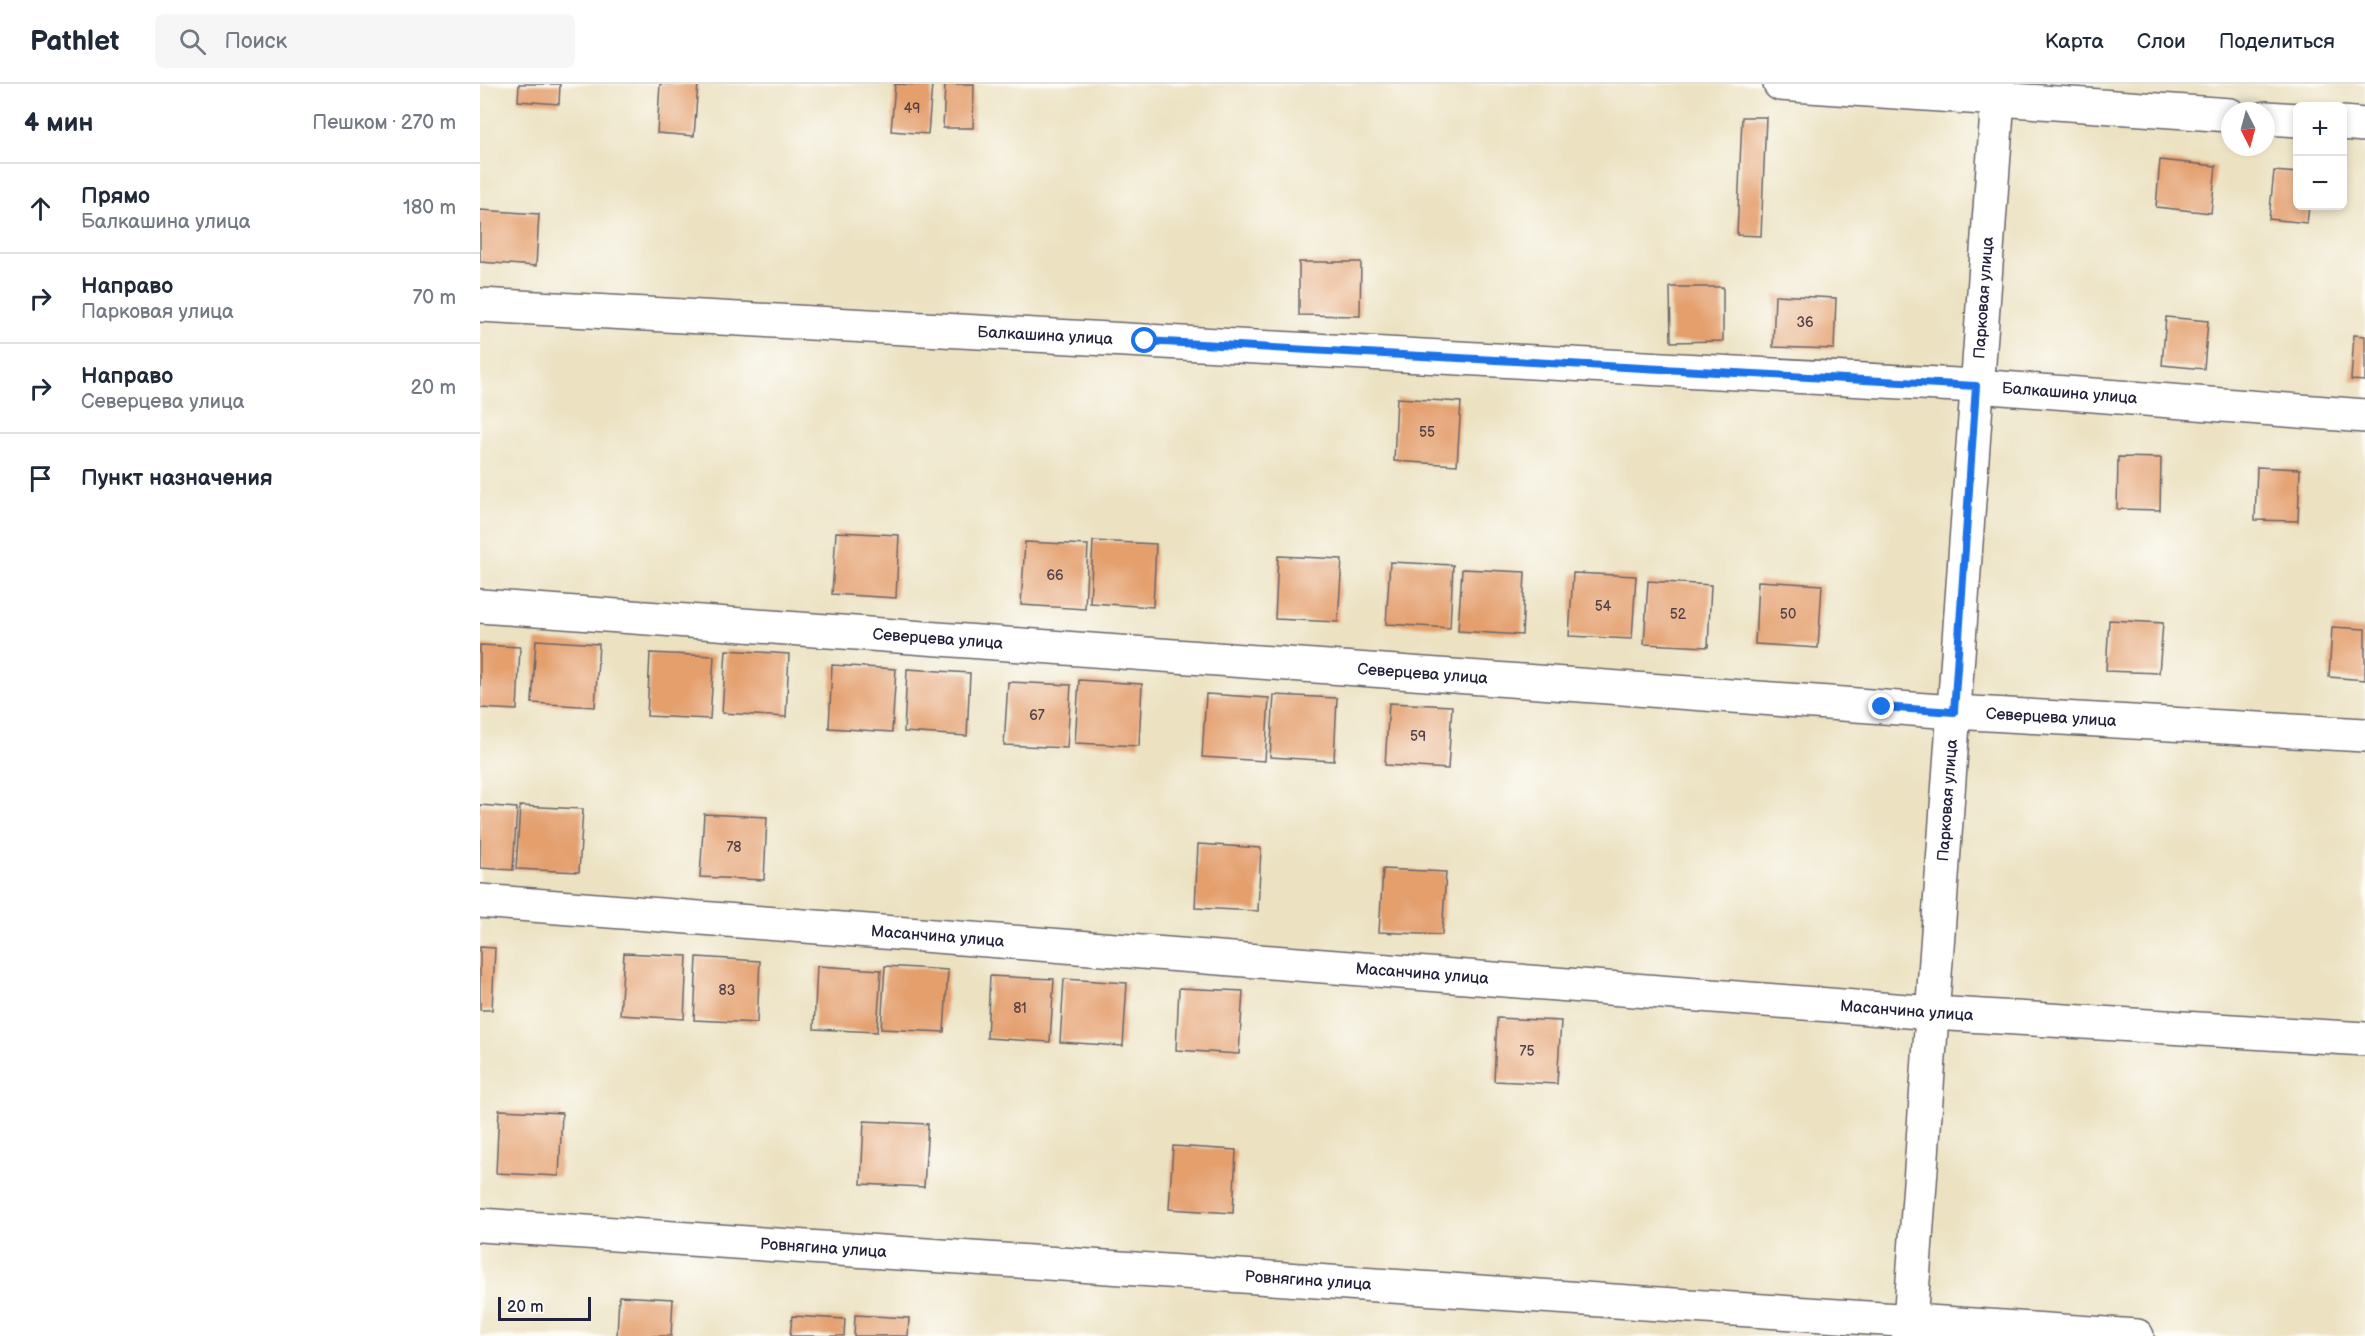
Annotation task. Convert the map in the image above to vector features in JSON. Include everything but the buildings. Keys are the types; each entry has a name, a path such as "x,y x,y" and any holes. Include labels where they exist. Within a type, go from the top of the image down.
{"street":[{"path":"1780,84 1999,92 2221,114"},
{"name":"Парковая улица","path":"1909,1329 1999,92"},
{"path":"2275,119 2293,120"},
{"path":"2347,123 2365,125"},
{"name":"Балкашина улица","path":"480,304 1976,386 2365,416"},
{"name":"Северцева улица","path":"480,606 1954,712 2365,735"},
{"name":"Масанчина улица","path":"480,901 1933,1013 2365,1039"},
{"name":"Ровнягина улица","path":"480,1225 1909,1329 2137,1336"}],"route":[{"path":"1145,341 1976,386 1954,712 1882,707"}]}
